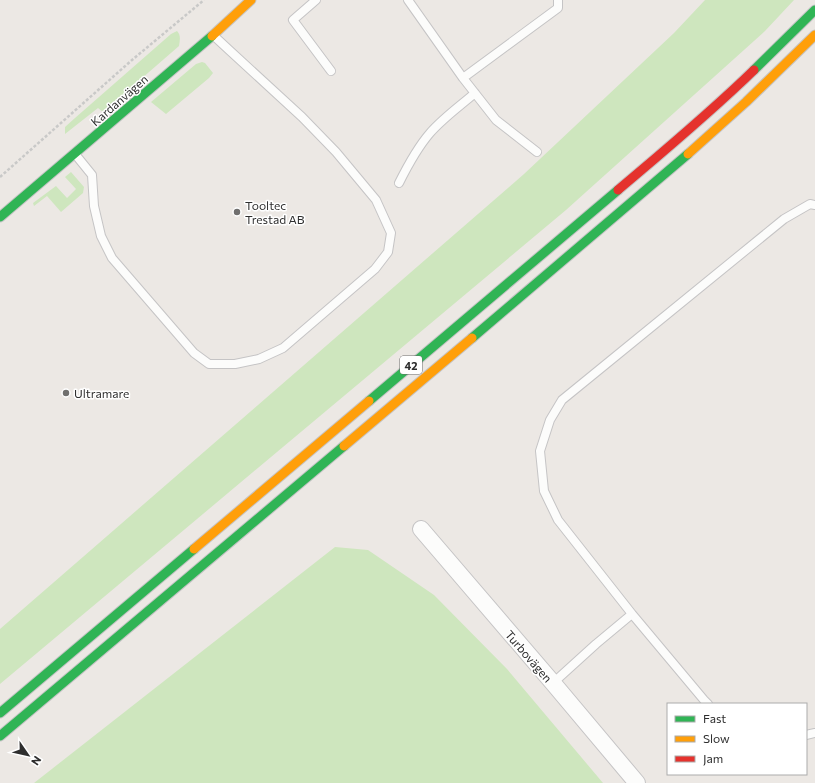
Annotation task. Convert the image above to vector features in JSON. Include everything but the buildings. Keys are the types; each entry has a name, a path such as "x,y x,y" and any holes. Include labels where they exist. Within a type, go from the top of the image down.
{"main road":[{"name":"Kardanvägen","path":"0,217 213,35 251,0"},
{"name":"42","path":"0,713 661,154 734,89 815,10"},
{"name":"42","path":"0,736 673,168 746,102 815,35"}],"street":[{"name":"Turbovägen","path":"420,529 637,783"}],"lane":[{"path":"316,0 292,20 331,71"},
{"path":"408,0 463,78 496,120 537,152"},
{"path":"463,78 558,8 558,0"},
{"path":"75,153 92,174 94,206 102,236 112,258 194,353 209,364 235,364 259,359 283,348 375,269 388,252 391,234 376,200 336,152 302,117 213,35"},
{"path":"399,183 409,162 430,132 475,93"},
{"path":"707,703 632,614 558,520 544,491 540,451 550,420 562,400 784,219 810,204 815,205"},
{"path":"553,683 632,614"}],"path":[{"path":"0,177 132,60 204,0"}],"green space":[{"path":"705,0 794,0 765,31 566,210 0,684 0,629 524,174 674,33"},
{"path":"177,31 180,36 179,46 103,112 98,108 65,134 65,127 171,34"},
{"path":"202,62 205,63 213,73 166,114 151,102 196,64"},
{"path":"71,172 84,187 83,193 61,212 47,196 34,206 33,203 56,186 67,198 76,189 65,177"},
{"path":"335,547 368,550 434,595 507,669 603,783 34,783"}],"traffic: fast":[{"path":"754,70 815,10"},
{"path":"0,217 212,36"},
{"path":"472,338 688,154"},
{"path":"369,401 618,190"},
{"path":"0,736 344,446"},
{"path":"0,713 194,549"}],"traffic: slow":[{"path":"212,36 251,0"},
{"path":"688,154 746,102 815,35"},
{"path":"344,446 472,338"},
{"path":"194,549 369,401"}],"traffic: jam":[{"path":"618,190 670,146 754,70"}],"place":[{"name":"Tooltec Trestad AB","path":"237,212"},
{"name":"Ultramare","path":"66,393"}]}
